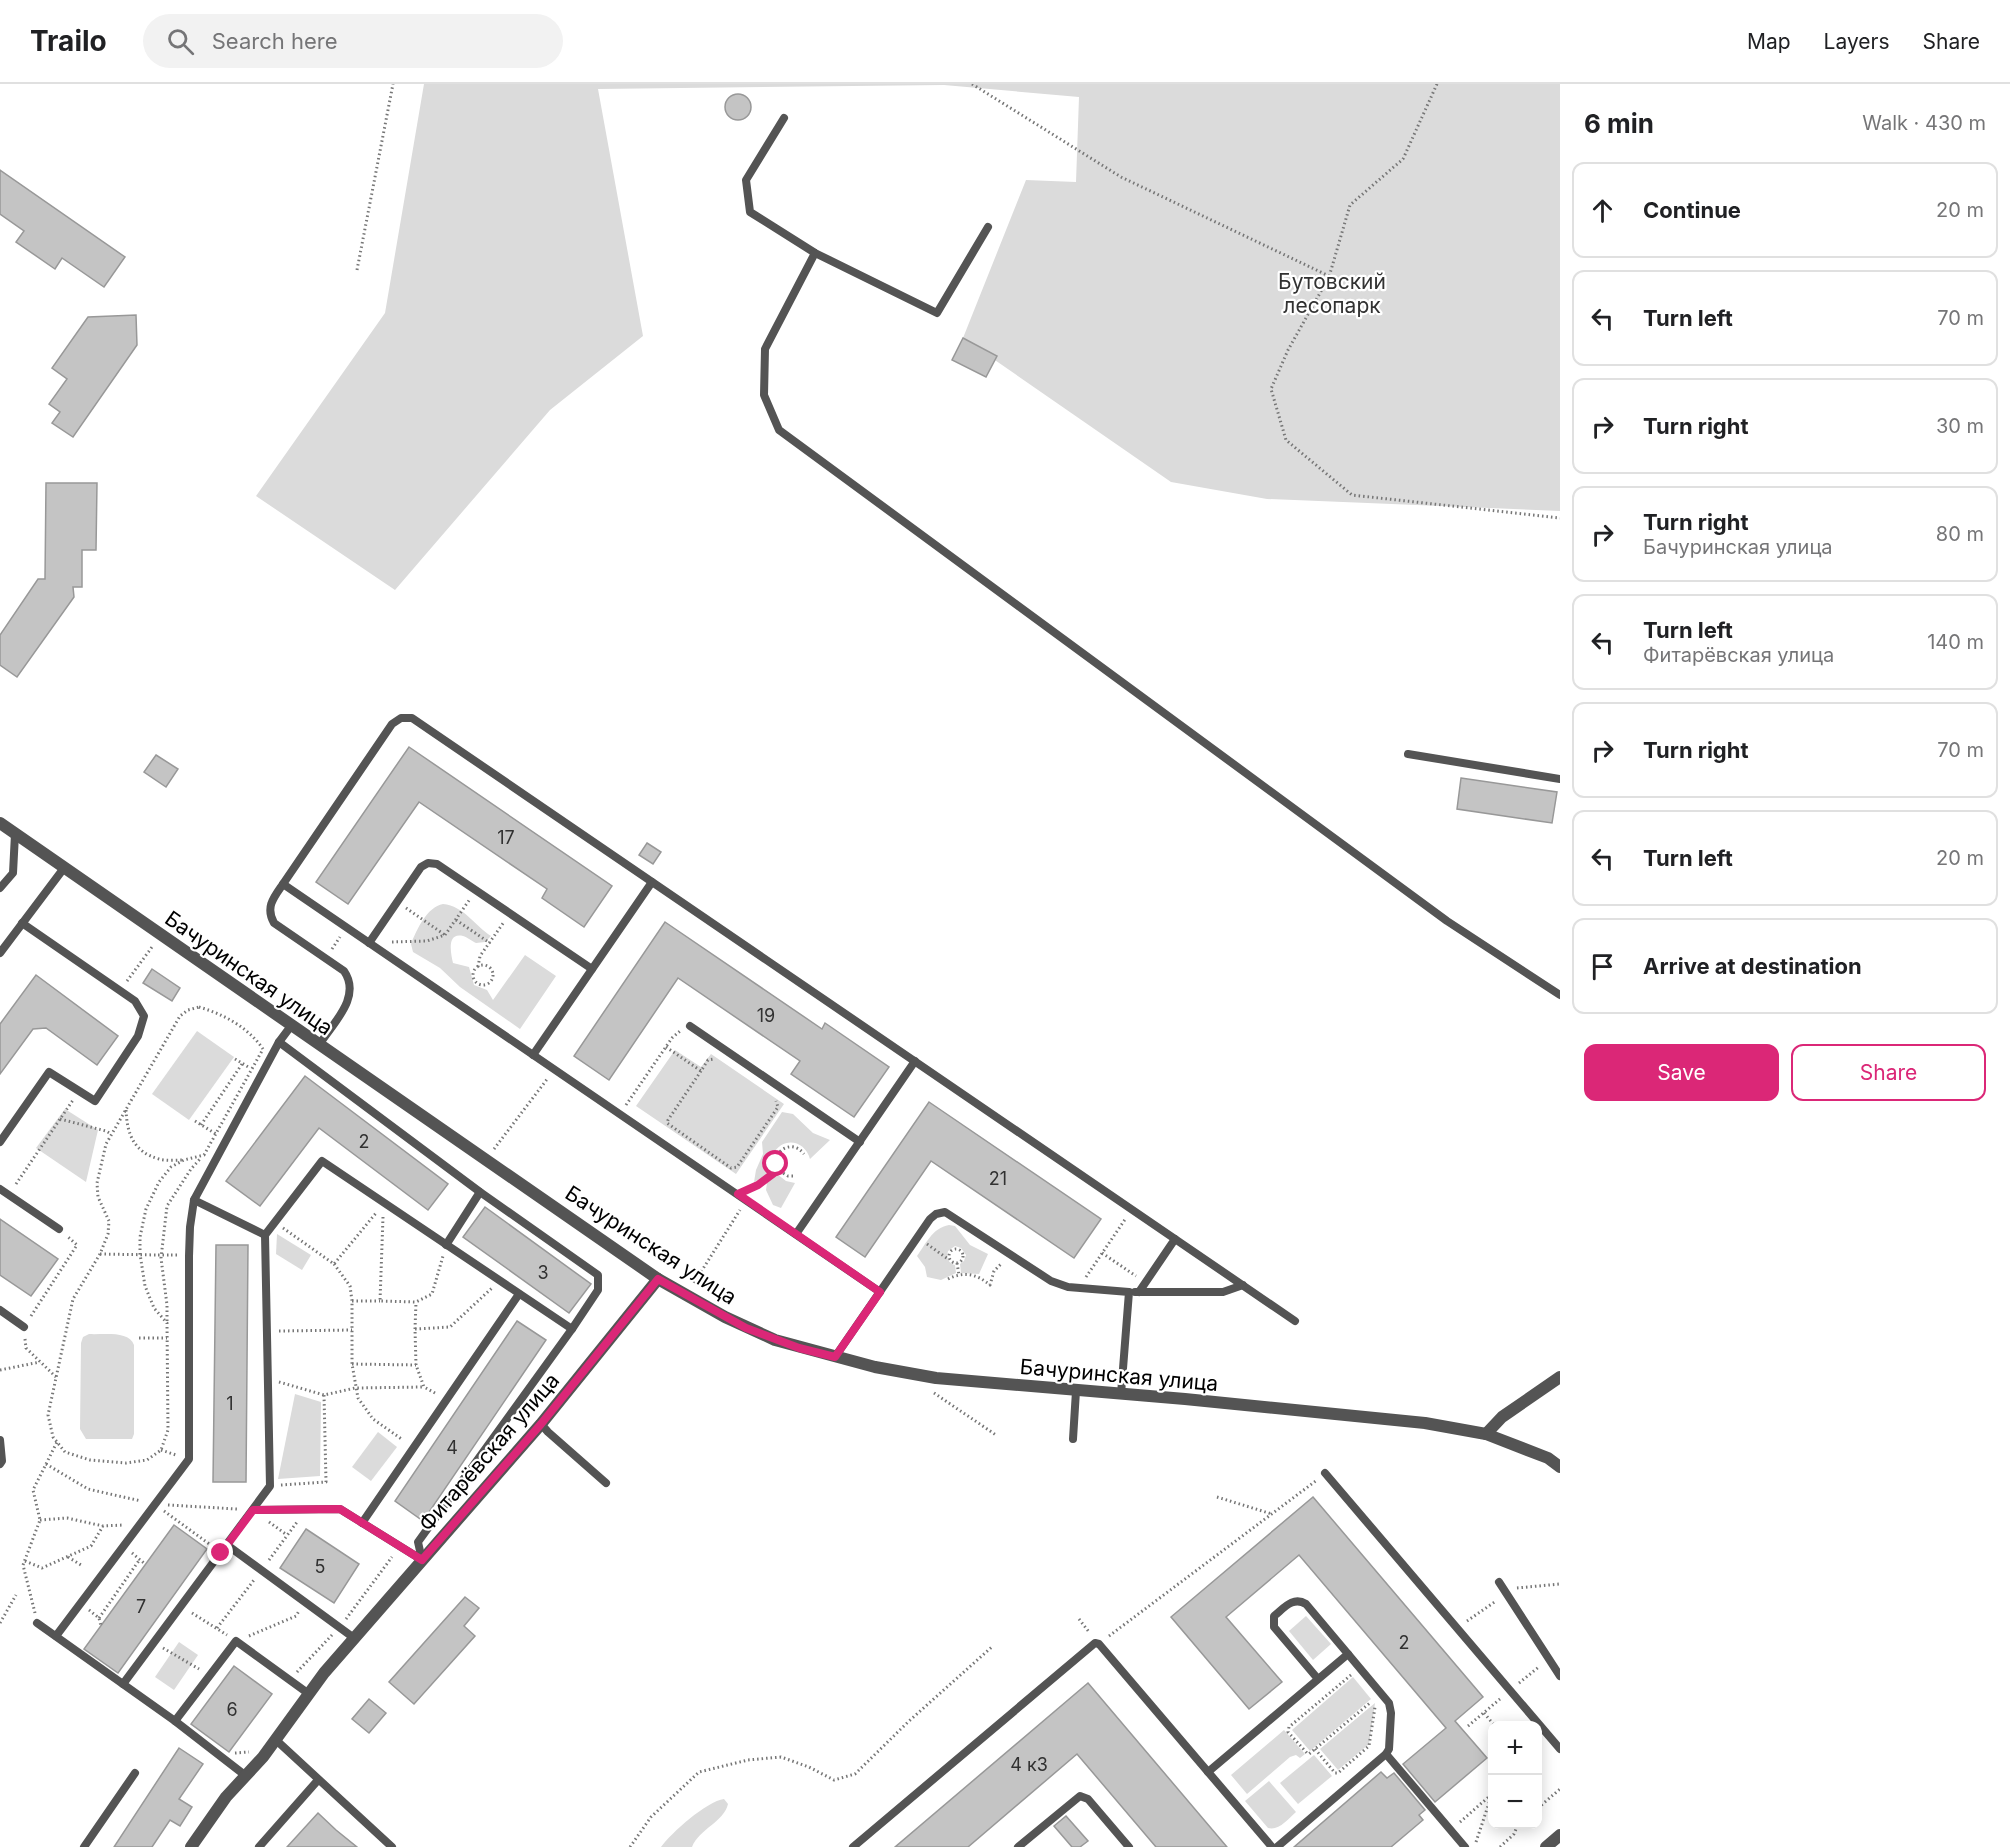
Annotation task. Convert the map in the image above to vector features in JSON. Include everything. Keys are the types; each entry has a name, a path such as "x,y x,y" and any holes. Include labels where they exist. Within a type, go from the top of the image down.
{"street":[{"name":"Бачуринская улица","path":"0,823 658,1279 746,1328 799,1348 875,1367 936,1378 1425,1423 1486,1434 1548,1458 1560,1467"},
{"name":"Фитарёвская улица","path":"191,1847 226,1797 276,1740 324,1673 541,1424 658,1279"},
{"path":"1486,1434 1502,1417 1560,1377"},
{"path":"1546,1847 1560,1835"}],"lane":[{"path":"784,118 746,180 750,212 815,254 937,313 988,227"},
{"path":"815,254 765,349 764,395 779,430 1437,914 1560,995"},
{"path":"319,1045 349,1000 351,993 349,980 344,971 274,923 270,906 392,724 406,717 412,718 1295,1321"},
{"path":"1408,754 1560,779"},
{"path":"0,888 14,873 15,834"},
{"path":"369,943 421,867 428,863 437,864 592,969"},
{"path":"0,952 64,868"},
{"path":"533,1055 652,882"},
{"path":"283,884 880,1292"},
{"path":"0,1142 49,1072 95,1101 138,1036 144,1016 135,1000 22,923"},
{"path":"56,1636 189,1459 189,1256 194,1200 279,1042 291,1026"},
{"path":"690,1026 860,1142"},
{"path":"279,1042 480,1192 598,1275 598,1290 572,1329 418,1542 422,1560"},
{"path":"796,1234 915,1061"},
{"path":"123,1684 270,1486 265,1235 322,1161 572,1329"},
{"path":"0,1189 59,1229"},
{"path":"446,1245 480,1192"},
{"path":"194,1200 265,1235"},
{"path":"835,1357 933,1216 945,1212 1051,1281 1079,1288 1134,1292 1222,1292 1243,1285"},
{"path":"1120,1394 1134,1292 1145,1282 1175,1239"},
{"path":"362,1523 519,1294"},
{"path":"0,1310 24,1327"},
{"path":"1073,1439 1077,1391"},
{"path":"541,1424 606,1484"},
{"path":"0,1440 2,1461 0,1464"},
{"path":"1325,1473 1560,1749"},
{"path":"253,1510 340,1509 422,1560"},
{"path":"224,1549 305,1602 354,1638"},
{"path":"1499,1582 1560,1676"},
{"path":"1277,1847 1386,1754 1390,1745 1389,1703 1302,1601 1292,1601 1275,1616 1273,1623 1276,1630 1318,1679"},
{"path":"37,1623 230,1761 246,1776"},
{"path":"175,1721 236,1641 309,1694"},
{"path":"853,1847 1091,1645 1099,1644 1272,1847"},
{"path":"1208,1772 1348,1654"},
{"path":"276,1740 392,1847"},
{"path":"1386,1754 1465,1847"},
{"path":"84,1847 135,1773"},
{"path":"259,1847 318,1780"},
{"path":"1018,1847 1075,1798 1083,1796 1129,1847"}],"path":[{"path":"357,270 393,84"},
{"path":"972,84 1121,177 1329,277"},
{"path":"1437,84 1403,159 1350,205 1329,277 1288,350 1271,389 1286,440 1352,495 1560,518"},
{"path":"369,943 427,941 445,935 476,890"},
{"path":"397,902 445,935"},
{"path":"478,967 488,967 492,971 491,981 486,985 480,985 473,978 474,971 478,967 480,957 510,913"},
{"path":"456,920 490,943"},
{"path":"326,958 347,927"},
{"path":"120,990 152,947"},
{"path":"199,1007 221,1013 256,1040 263,1049 204,1155 191,1168 167,1206 161,1258 167,1305 168,1430 160,1450 147,1460 126,1463 90,1460 65,1452 53,1437 48,1415 73,1299 100,1254 108,1234 109,1221 98,1197 97,1183 106,1144 126,1108 180,1016 188,1010 199,1007"},
{"path":"620,1114 677,1033 690,1026"},
{"path":"666,1047 701,1071"},
{"path":"235,1059 252,1069"},
{"path":"715,1059 710,1059 667,1123 731,1168 737,1167 778,1107 777,1102 768,1096"},
{"path":"201,1125 242,1064"},
{"path":"493,1150 554,1069"},
{"path":"9,1194 79,1091"},
{"path":"126,1108 127,1128 133,1141 143,1151 159,1159 184,1160"},
{"path":"60,1119 111,1134"},
{"path":"195,1121 216,1134"},
{"path":"793,1176 788,1176 778,1170 777,1154 786,1147 796,1147 804,1154"},
{"path":"167,1323 154,1308 145,1286 140,1237 146,1209 159,1182 171,1167 184,1160 204,1155"},
{"path":"693,1284 742,1197 778,1170"},
{"path":"334,1264 384,1203"},
{"path":"380,1300 384,1203"},
{"path":"1079,1288 1132,1209"},
{"path":"274,1222 334,1264 350,1286 352,1364 358,1398 373,1419 414,1449"},
{"path":"56,1378 26,1348 24,1327 77,1245 59,1229"},
{"path":"917,1238 957,1263"},
{"path":"352,1301 416,1302 432,1294 446,1245"},
{"path":"950,1260 951,1251 959,1249 963,1251 964,1258 957,1263"},
{"path":"1102,1253 1145,1282"},
{"path":"100,1254 171,1255"},
{"path":"948,1280 959,1275 974,1275 991,1285 994,1271 1008,1254"},
{"path":"957,1263 959,1275"},
{"path":"415,1329 450,1327 500,1281"},
{"path":"416,1302 416,1365 424,1387"},
{"path":"268,1332 352,1330"},
{"path":"139,1338 167,1338"},
{"path":"0,1370 40,1362"},
{"path":"352,1364 416,1365"},
{"path":"269,1379 324,1395 356,1388 424,1387 447,1399"},
{"path":"933,1392 996,1435"},
{"path":"270,1486 326,1482 324,1395"},
{"path":"37,1623 23,1565 40,1520 33,1490 57,1442"},
{"path":"46,1464 88,1489 155,1504 253,1510"},
{"path":"1099,1644 1325,1473"},
{"path":"1216,1497 1272,1514"},
{"path":"155,1504 224,1549"},
{"path":"25,1561 42,1568 68,1557 91,1546 103,1526 67,1518 40,1520"},
{"path":"289,1680 339,1628 401,1546"},
{"path":"68,1557 81,1565"},
{"path":"99,1618 140,1559"},
{"path":"112,1583 120,1587"},
{"path":"0,1623 16,1595"},
{"path":"249,1636 296,1616 305,1602"},
{"path":"81,1604 99,1618 101,1626"},
{"path":"181,1606 236,1641"},
{"path":"154,1642 210,1675"},
{"path":"630,1847 651,1816 699,1772 748,1760 781,1757 809,1767 834,1780 855,1774 908,1722 993,1646"},
{"path":"1315,1749 1335,1773 1369,1746 1374,1699 1307,1754 1288,1732 1289,1728 1350,1676 1354,1676"},
{"path":"1484,1713 1491,1721"},
{"path":"230,1761 236,1753 251,1752"},
{"path":"1542,1805 1560,1789"},
{"path":"1450,1830 1488,1798"},
{"path":"1474,1847 1488,1807"},
{"path":"1500,1847 1513,1835 1516,1829"}],"green space":[{"name":"Бутовский лесопарк","path":"424,84 1560,84 1560,511 1267,499 1171,482 963,338 1026,180 1076,182 1079,97 944,85 598,89 643,336 550,410 395,590 256,496 385,313"},
{"path":"443,904 463,912 491,936 485,942 476,943 465,937 454,937 451,949 453,963 469,967 474,985 487,990 493,1000 525,955 556,976 520,1029 460,987 440,968 413,952 411,944 423,920 432,909"},
{"path":"197,1031 234,1057 189,1120 152,1094"},
{"path":"675,1050 701,1067 711,1054 784,1104 736,1174 636,1106"},
{"path":"65,1109 98,1130 86,1182 36,1148"},
{"path":"782,1112 793,1114 813,1133 830,1140 810,1159 799,1144 782,1145 773,1154 773,1169 754,1182 763,1154 762,1142"},
{"path":"777,1174 786,1181 795,1183 781,1208 773,1205 766,1190 767,1183"},
{"path":"949,1225 955,1226 970,1245 988,1254 979,1274 961,1273 960,1264 966,1255 961,1248 955,1246 948,1251 947,1256 949,1262 955,1265 956,1273 941,1280 927,1277 925,1267 917,1256 938,1229"},
{"path":"277,1234 311,1255 302,1270 276,1254"},
{"path":"89,1334 121,1335 131,1340 134,1345 134,1434 132,1439 86,1439 80,1429 81,1343 83,1337"},
{"path":"295,1394 321,1402 320,1476 278,1479"},
{"path":"378,1432 397,1447 371,1481 352,1467"},
{"path":"1306,1616 1331,1644 1313,1660 1289,1631"},
{"path":"179,1642 198,1655 174,1690 155,1677"},
{"path":"1353,1677 1371,1699 1310,1751 1292,1730"},
{"path":"1375,1703 1369,1744 1338,1770 1320,1749"},
{"path":"1284,1730 1305,1754 1300,1758 1296,1755 1290,1757 1247,1794 1231,1775"},
{"path":"1314,1755 1332,1776 1298,1804 1280,1783"},
{"path":"1269,1781 1296,1812 1276,1828 1268,1828 1245,1801"},
{"path":"724,1799 728,1804 722,1816 700,1835 692,1847 661,1847 690,1818 708,1805"}],"building":[{"path":"738,94 747,98 751,107 747,116 738,120 729,116 725,107 729,98"},
{"path":"0,170 125,257 104,287 62,258 55,269 16,242 24,231 0,214"},
{"path":"136,315 137,345 73,437 52,423 60,412 49,404 67,379 52,368 88,317"},
{"path":"963,338 997,356 986,377 952,360"},
{"path":"46,483 97,483 96,550 82,550 82,587 73,587 74,597 17,677 0,665 0,635 38,579 45,579"},
{"path":"409,747 612,886 584,927 542,898 547,889 419,802 348,904 316,882"},
{"path":"156,755 178,769 166,787 144,772"},
{"path":"1461,778 1557,792 1552,823 1457,809"},
{"path":"647,843 661,852 653,864 639,855"},
{"path":"665,922 822,1029 825,1023 889,1067 854,1117 791,1074 800,1061 678,978 609,1080 574,1056"},
{"path":"152,969 180,988 172,1001 143,983"},
{"path":"36,975 118,1036 97,1065 46,1028 33,1029 0,1074 0,1024"},
{"path":"305,1076 448,1184 428,1210 319,1128 260,1206 226,1181"},
{"path":"929,1102 1101,1219 1074,1258 931,1161 865,1257 836,1237"},
{"path":"485,1207 591,1284 569,1313 463,1237"},
{"path":"0,1219 58,1259 31,1296 0,1275"},
{"path":"216,1245 248,1245 246,1482 213,1482"},
{"path":"517,1321 546,1340 423,1521 395,1501"},
{"path":"1313,1497 1483,1697 1455,1721 1487,1758 1435,1802 1403,1764 1446,1728 1299,1555 1226,1617 1282,1682 1249,1709 1171,1617"},
{"path":"174,1525 207,1549 118,1673 84,1649"},
{"path":"306,1529 359,1564 334,1603 280,1568"},
{"path":"465,1597 479,1608 464,1626 475,1636 414,1704 389,1682"},
{"path":"234,1666 272,1694 229,1752 191,1724"},
{"path":"1088,1683 1227,1847 1156,1847 1077,1754 968,1847 895,1847"},
{"path":"369,1699 386,1713 369,1733 352,1719"},
{"path":"179,1748 203,1764 179,1799 192,1807 180,1826 170,1820 152,1847 114,1847"},
{"path":"1381,1772 1387,1778 1394,1773 1425,1810 1419,1815 1423,1820 1391,1847 1294,1847"},
{"path":"318,1813 336,1830 357,1847 287,1847"},
{"path":"1066,1816 1088,1841 1080,1847 1072,1847 1054,1826"}],"route":[{"path":"221,1553 253,1510 340,1509 422,1560 541,1424 658,1279 746,1328 799,1348 835,1357 880,1292 738,1194 770,1177 778,1170 776,1164"}]}
